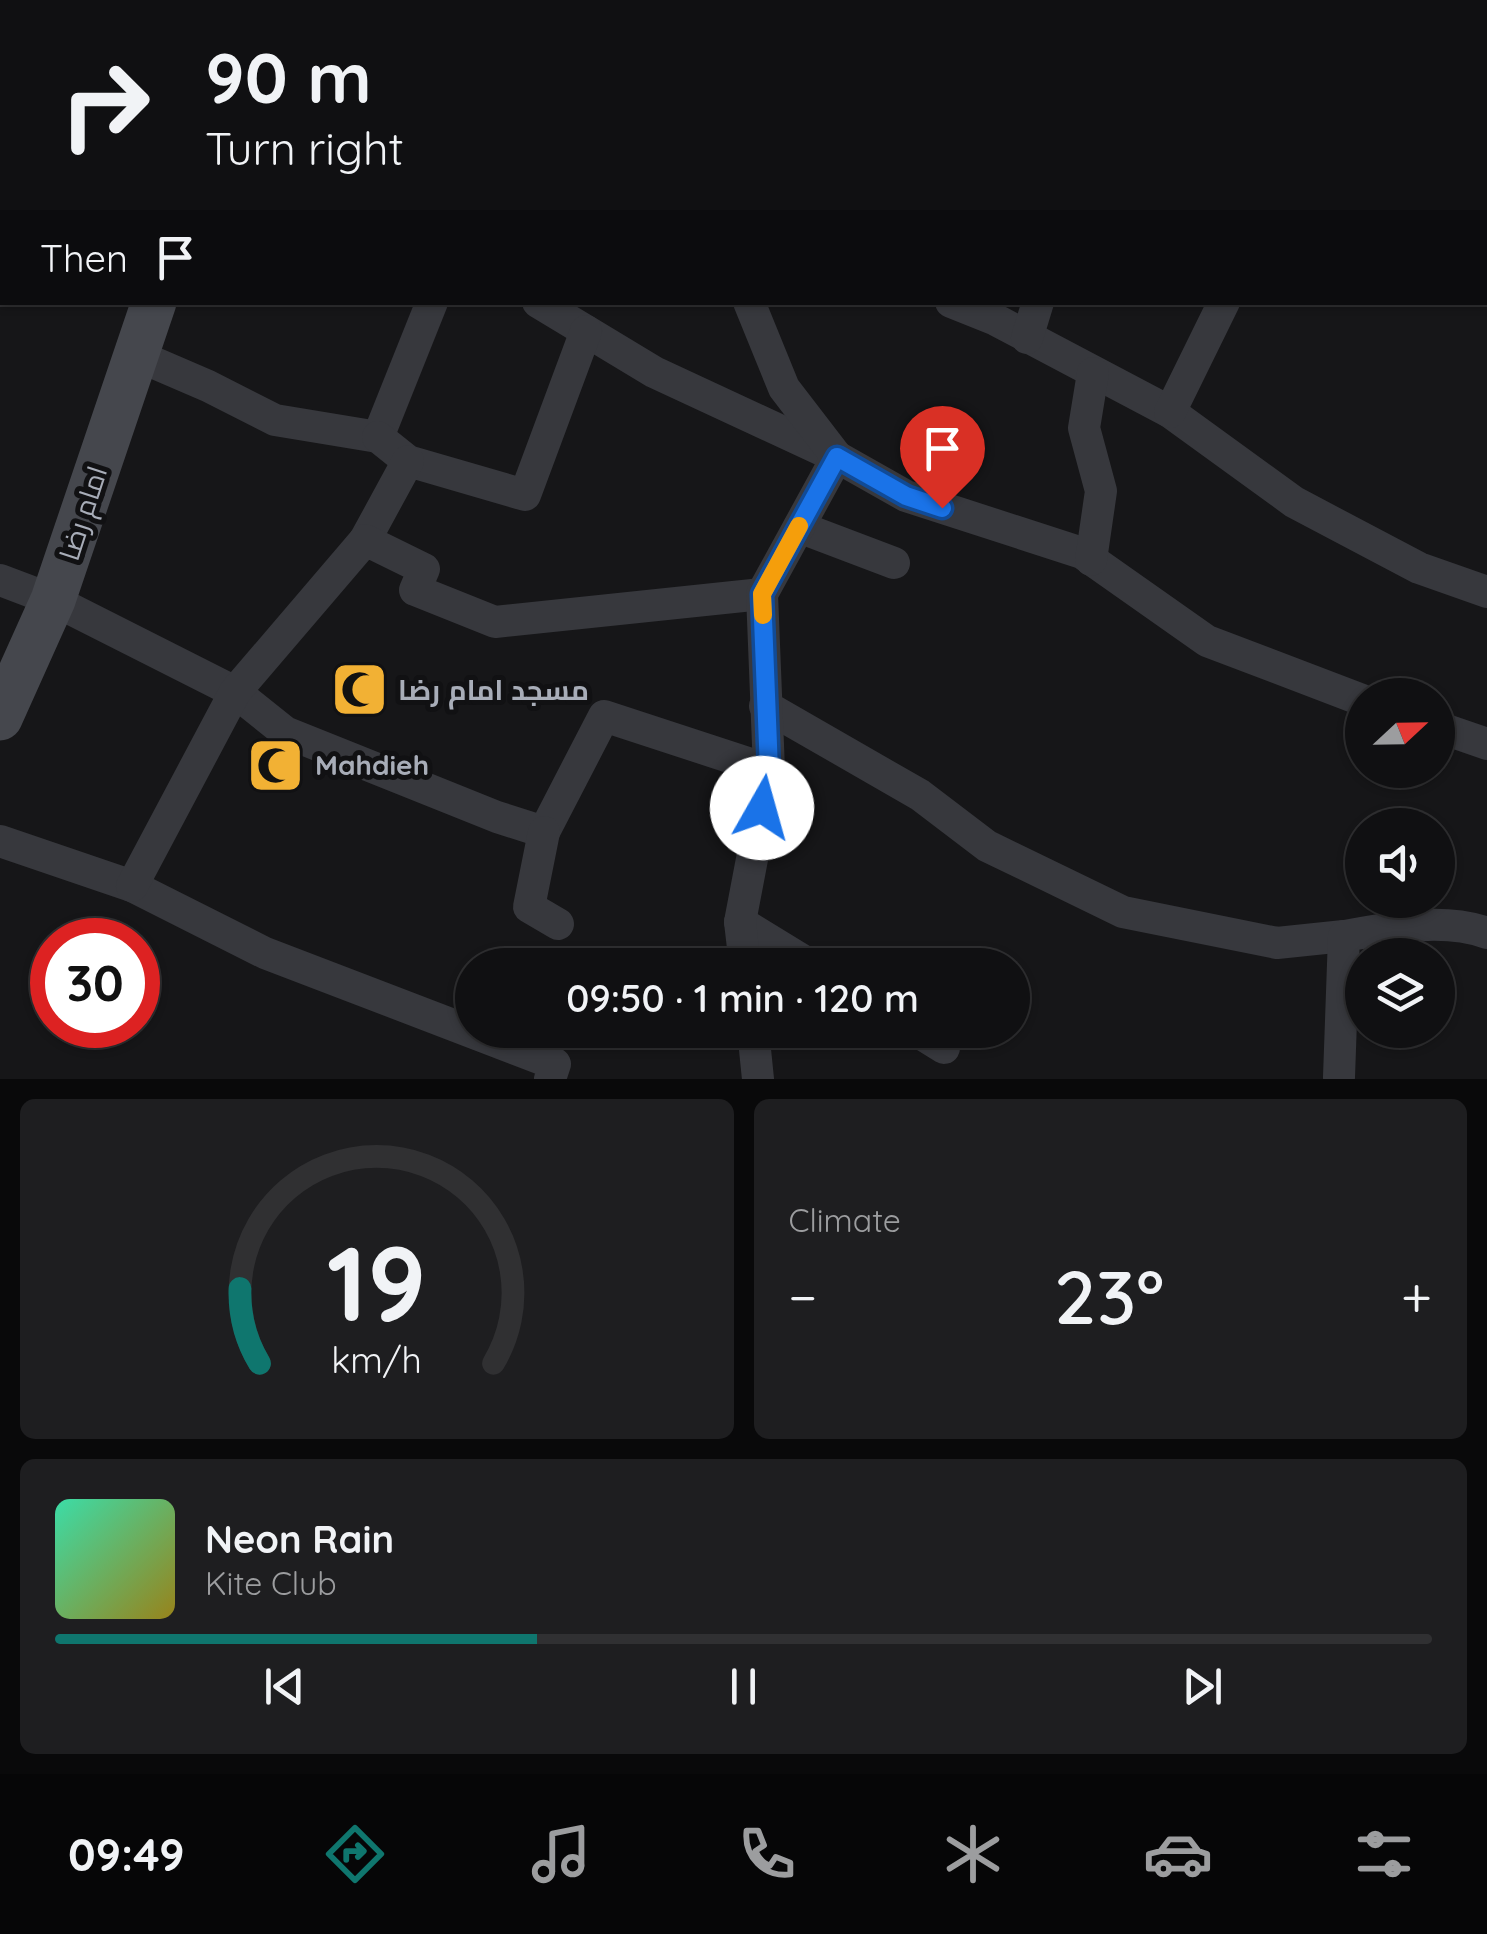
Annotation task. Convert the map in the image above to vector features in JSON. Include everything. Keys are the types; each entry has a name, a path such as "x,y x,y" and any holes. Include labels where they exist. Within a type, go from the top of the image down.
{"main road":[{"name":"امام رضا","path":"0,718 54,600 136,355 143,305"}],"street":[{"path":"378,437 431,305"},
{"path":"543,305 654,372 837,457 906,496 1082,553 1208,641 1345,693"},
{"path":"750,305 784,388 837,457"},
{"path":"957,305 1170,412 1294,502 1419,568 1487,592"},
{"path":"1027,338 1037,305"},
{"path":"1170,412 1223,305"},
{"path":"136,355 275,420 378,437 408,461 525,495 586,331"},
{"path":"1091,560 1101,491 1084,428 1093,373"},
{"path":"743,948 740,922 769,770 762,594 837,457"},
{"path":"132,886 235,692 365,540 408,461"},
{"path":"799,527 894,563"},
{"path":"365,540 424,569 415,590 495,622 762,594"},
{"path":"0,580 54,600 235,692 285,732 544,832"},
{"path":"764,706 920,795 987,846 1123,912 1277,944 1384,929 1463,924 1487,933"},
{"path":"558,924 529,907 544,832 604,716 769,770"},
{"path":"1455,733 1487,744"},
{"path":"0,841 132,886 265,953 555,1064 550,1079"},
{"path":"740,922 782,948"},
{"path":"1339,1077 1344,936"},
{"path":"754,1048 758,1079"}],"slow traffic":[{"path":"763,615 762,594 799,526"}],"place":[{"name":"مسجد امام رضا","path":"359,690"},
{"name":"Mahdieh","path":"276,765"}],"route":[{"path":"762,808 769,770 762,594 837,457 906,496 942,508"}]}
